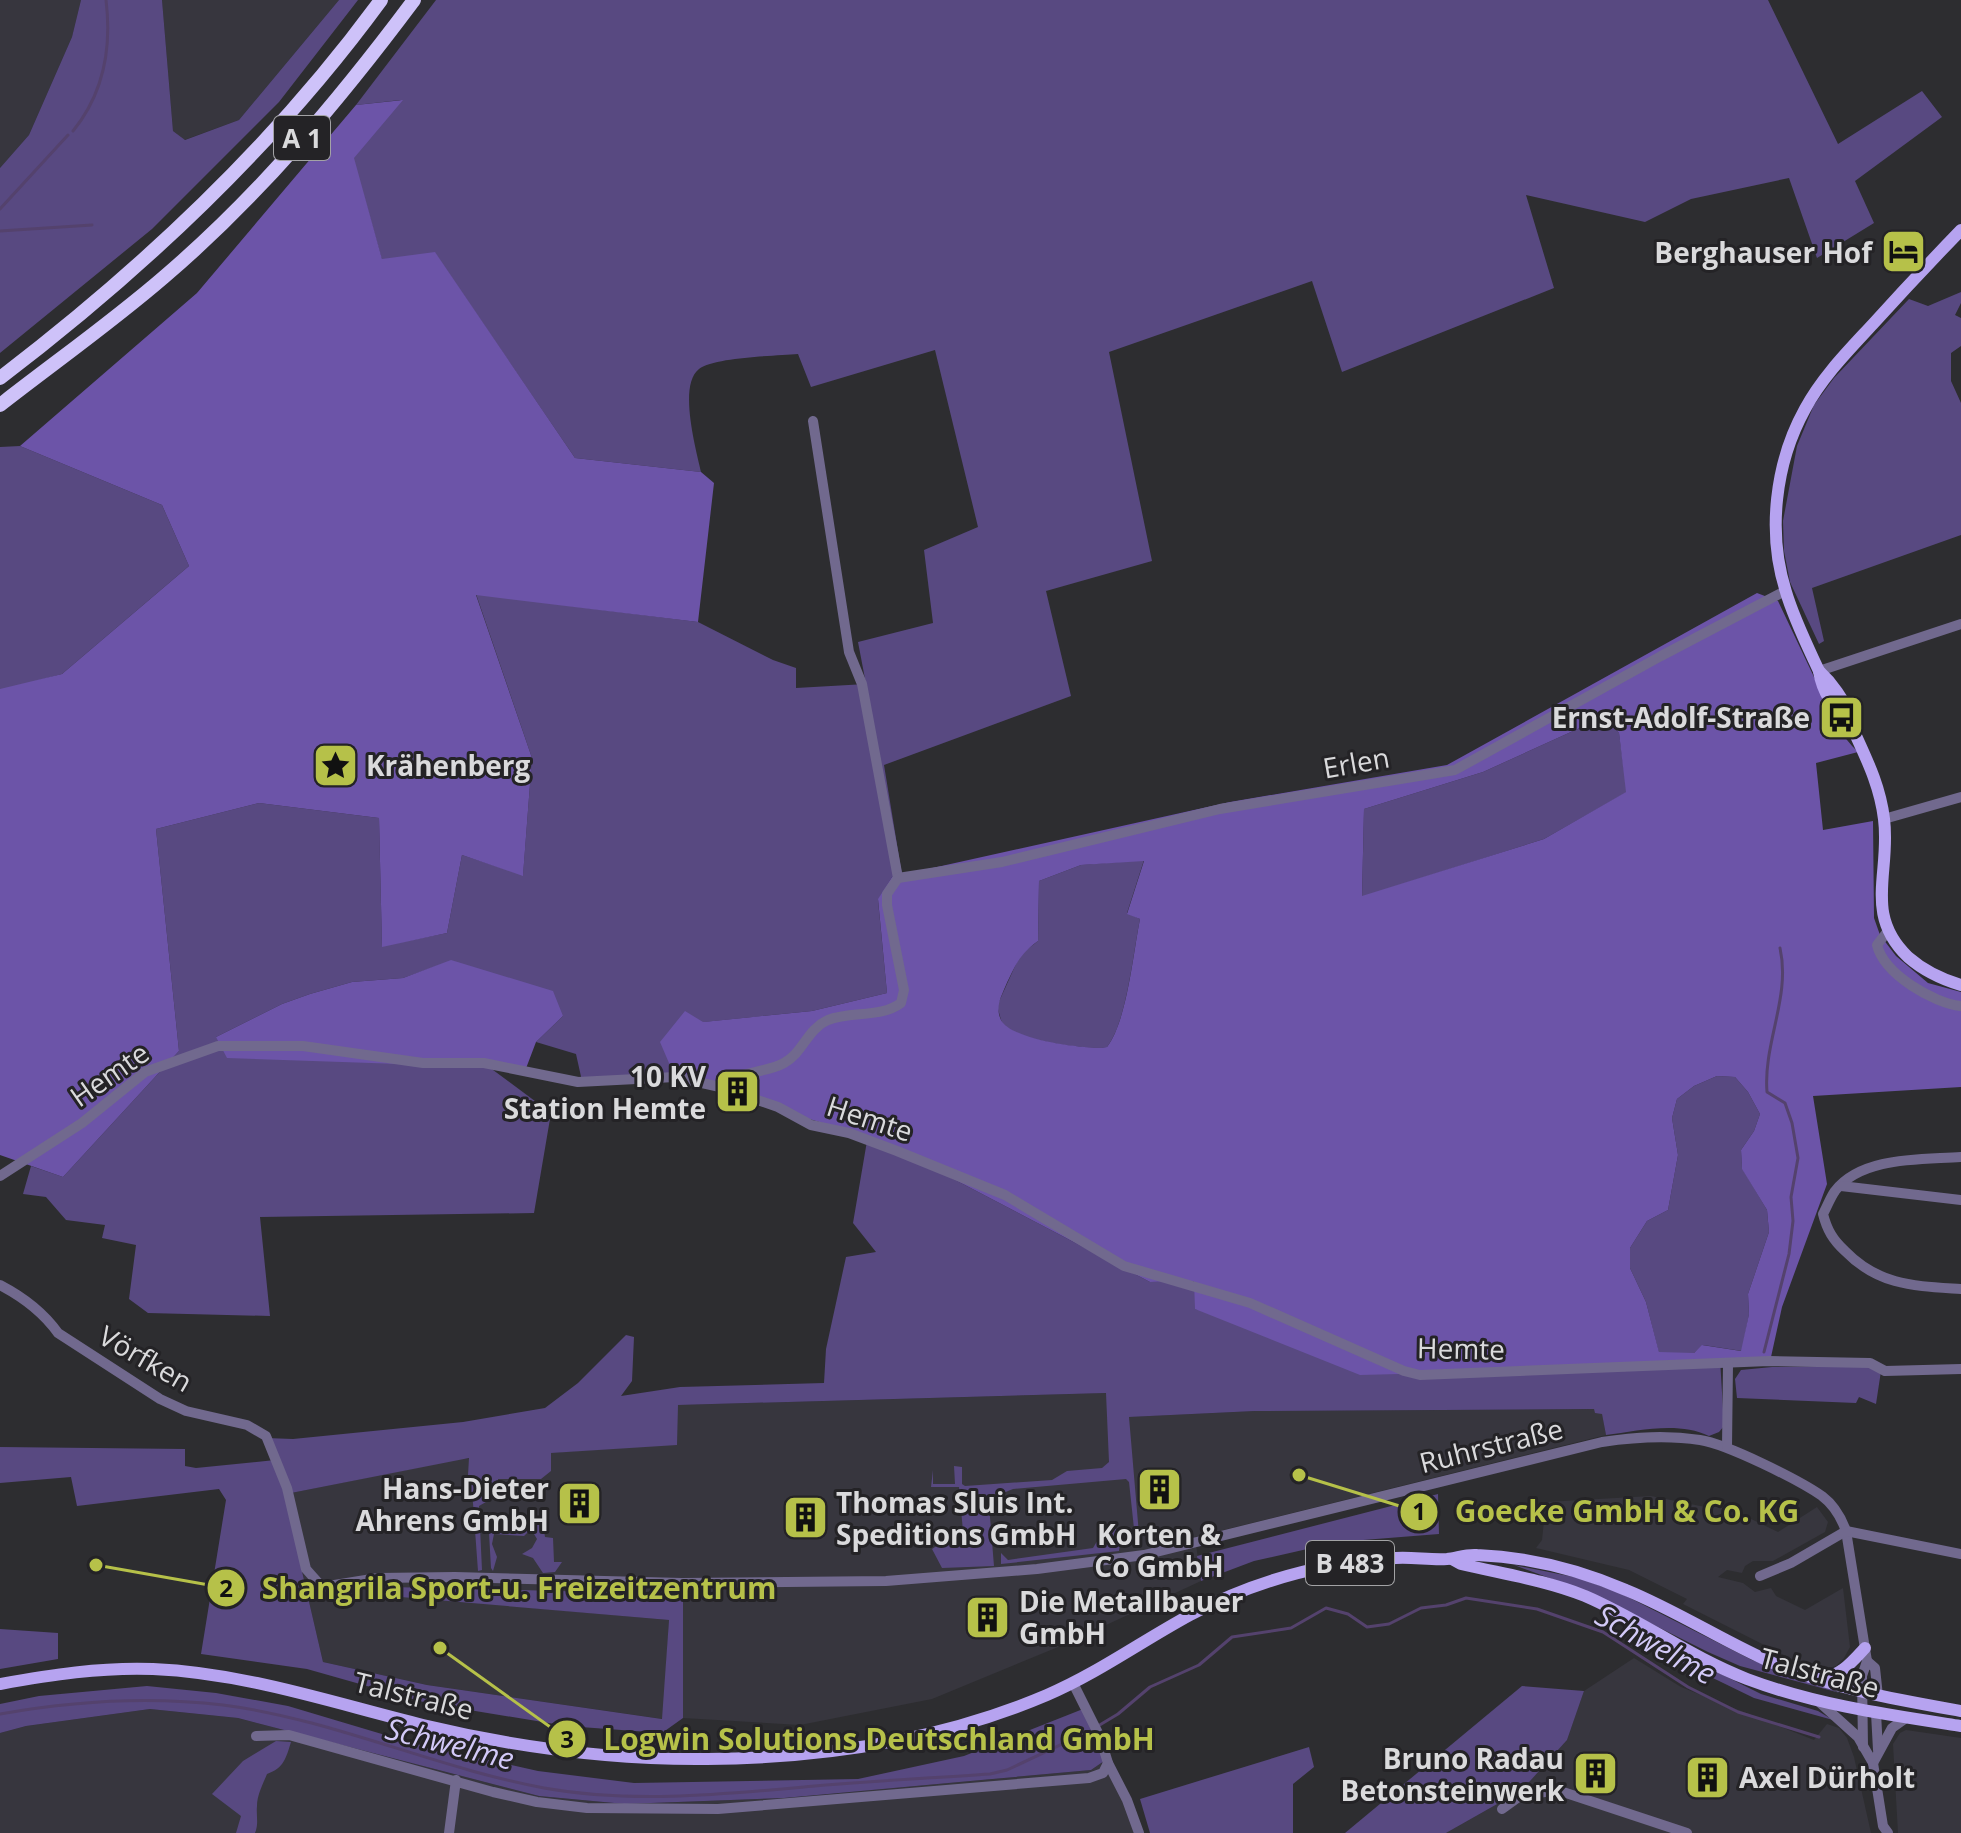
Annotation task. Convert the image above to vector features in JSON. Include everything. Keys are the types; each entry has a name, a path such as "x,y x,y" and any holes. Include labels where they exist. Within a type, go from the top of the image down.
{"highway":[{"name":"A 1","path":"0,378 160,245 272,132 345,49 381,0"},
{"name":"A 1","path":"0,405 163,278 245,202 365,66 414,0"}],"main road":[{"path":"1961,230 1830,371 1804,409 1787,450 1778,490 1776,523 1778,558 1785,591 1819,671 1830,680 1849,714 1850,724 1870,764 1884,819 1885,861 1881,906 1887,932 1896,946 1925,970 1961,985"},
{"name":"Talstraße","path":"0,1684 117,1669 193,1672 275,1686 466,1734 599,1754 700,1759 797,1756 903,1741 966,1724 1036,1699 1073,1683 1196,1612 1269,1581 1369,1560 1452,1559 1475,1555 1560,1567 1595,1577 1638,1595 1743,1649 1817,1679 1864,1693 1961,1711"},
{"name":"Talstraße","path":"1452,1559 1461,1564 1530,1578 1569,1590 1748,1679 1862,1711 1961,1726"},
{"path":"1817,1679 1832,1677 1866,1654"},
{"path":"1876,1713 1878,1696"}],"street":[{"path":"720,1087 732,1078 757,1073 788,1061 811,1031 827,1021 889,1010 901,1003 904,990 887,905 887,894 898,878 862,684 849,652 813,421"},
{"name":"Erlen","path":"898,878 1002,862 1220,809 1455,770 1785,591"},
{"path":"1819,671 1961,624"},
{"path":"1884,819 1961,797"},
{"path":"1887,932 1877,945 1879,952 1901,977 1935,999 1961,1006"},
{"name":"Hemte","path":"0,1176 82,1123 145,1072 218,1046 303,1046 423,1063 505,1066 578,1082 675,1077 720,1087 778,1107 811,1125 849,1133 897,1151 1005,1195 1124,1266 1250,1303 1404,1371 1436,1376 1769,1361 1870,1363 1885,1371 1961,1369"},
{"path":"1961,1157 1890,1164 1860,1173 1841,1186 1823,1214 1826,1227 1835,1241 1866,1271 1888,1281 1918,1287 1961,1289"},
{"path":"1841,1186 1961,1200"},
{"name":"Vörfken","path":"0,1285 30,1303 58,1333 160,1399 186,1411 247,1425 266,1436 287,1488 306,1569 322,1587"},
{"path":"1727,1447 1728,1364"},
{"name":"Ruhrstraße","path":"322,1587 378,1578 455,1577 682,1583 886,1581 1037,1569 1144,1555 1602,1442 1644,1436 1679,1437 1727,1447 1822,1497 1833,1507 1846,1531 1866,1654 1862,1676 1863,1747"},
{"path":"1760,1576 1791,1563 1846,1531 1961,1554"},
{"name":"Ruhrstraße","path":"1866,1654 1875,1668 1878,1696"},
{"path":"1073,1683 1100,1737 1139,1833"},
{"path":"1815,1699 1843,1722 1863,1747 1876,1757"},
{"path":"1876,1713 1876,1757 1883,1831"},
{"path":"1876,1757 1892,1728 1906,1718"},
{"path":"256,1736 289,1735 537,1802 587,1808 718,1809 1089,1778 1103,1773 1108,1763"},
{"path":"449,1833 456,1780"},
{"path":"1502,1809 1520,1796 1557,1790 1687,1833"}],"shaded area":[{"path":"0,0 81,0 72,37 29,135 0,168"},
{"path":"81,0 162,0 173,131 185,140 239,120 339,0 358,0 279,102 152,229 0,353 0,168 29,135 72,37"},
{"path":"162,0 339,0 239,120 184,140 173,131"},
{"path":"436,0 1768,0 1838,144 1922,91 1942,117 1855,181 1874,223 1817,258 1789,178 1691,199 1645,222 1526,195 1554,288 1342,372 1312,281 1109,352 1152,561 1046,591 1071,696 884,765 902,875 892,877 878,900 887,993 812,1011 704,1022 675,1077 582,1081 576,1054 536,1042 563,1016 451,961 403,978 352,982 282,1004 216,1037 489,1067 551,1113 534,1213 260,1217 270,1316 148,1313 129,1299 136,1245 102,1238 105,1225 66,1220 46,1197 23,1194 31,1166 63,1177 179,1051 156,829 259,803 379,818 382,946 447,933 462,855 523,875 532,758 476,594 698,622 773,660 796,668 796,688 866,684 858,642 933,623 924,550 978,527 935,350 811,387 798,354 761,356 707,365 693,377 689,403 701,472 575,458 435,253 382,260 353,158 401,100 356,105"},
{"path":"403,100 354,158 382,259 435,252 575,458 701,472 714,483 698,622 476,595 532,758 523,876 462,855 447,933 382,947 379,818 259,803 156,829 179,1051 63,1177 0,1155 0,689 62,674 189,566 162,505 20,446 197,293 356,105"},
{"path":"1961,292 1961,303 1955,315 1961,318 1961,346 1951,353 1951,381 1961,403 1961,535 1812,588 1824,641 1819,644 1790,582 1784,551 1783,521 1797,446 1814,405 1834,378 1909,299 1928,306"},
{"path":"20,446 162,505 189,566 62,674 3,690 0,689 0,447"},
{"path":"1757,593 1778,601 1832,719 1858,752 1816,763 1823,830 1873,821 1874,918 1880,935 1896,956 1928,983 1961,992 1961,1087 1813,1096 1827,1184 1782,1307 1771,1357 1590,1369 1360,1375 1195,1309 1194,1281 1150,1282 919,1161 832,1126 675,1077 660,1042 685,1011 703,1022 812,1011 887,993 878,899 892,877 1230,802 1447,765","holes":["1604,717 1619,733 1626,792 1544,839 1362,896 1364,809 1483,772","1144,861 1127,914 1140,919 1128,986 1120,1021 1107,1047 1083,1047 1033,1038 1008,1027 1001,1020 999,1011 1001,998 1016,966 1026,951 1038,941 1039,881 1081,865","1717,1076 1735,1077 1760,1114 1754,1131 1741,1150 1742,1169 1767,1210 1769,1232 1748,1294 1749,1314 1741,1351 1702,1345 1694,1353 1659,1352 1646,1302 1630,1268 1630,1248 1647,1221 1668,1210 1678,1155 1672,1118 1677,1099 1694,1086"]},
{"path":"1604,717 1619,733 1627,792 1544,839 1362,897 1364,809 1483,772"},
{"path":"1144,860 1127,913 1140,919 1128,986 1120,1021 1107,1047 1068,1046 1036,1040 1003,1024 997,1006 1020,955 1038,941 1039,881 1081,865"},
{"path":"451,960 553,991 563,1016 536,1042 525,1071 227,1058 216,1037 282,1004 310,994 352,982 403,978"},
{"path":"1717,1076 1735,1077 1760,1114 1754,1131 1741,1150 1742,1168 1767,1210 1769,1232 1748,1294 1749,1314 1742,1351 1703,1345 1694,1353 1659,1353 1646,1302 1630,1268 1630,1248 1647,1221 1668,1210 1678,1155 1672,1118 1677,1099 1694,1086"},
{"path":"867,1141 919,1161 1150,1282 1195,1281 1195,1309 1720,1359 1724,1426 1709,1436 1697,1431 1671,1428 1606,1435 1602,1414 1595,1413 1594,1409 1255,1411 1129,1417 1140,1546 1136,1547 1129,1482 1126,1479 1013,1489 991,1498 989,1505 994,1566 942,1568 932,1549 938,1545 964,1542 959,1487 931,1487 933,1470 933,1484 955,1484 954,1466 962,1467 962,1484 965,1486 1052,1480 1067,1471 1102,1468 1109,1462 1106,1393 678,1405 677,1445 551,1453 551,1471 541,1479 498,1479 498,1495 479,1506 482,1570 478,1571 469,1458 291,1493 301,1567 323,1662 427,1685 662,1719 669,1620 389,1596 390,1587 683,1594 683,1718 662,1733 567,1726 427,1703 307,1669 201,1654 226,1500 219,1489 77,1506 71,1477 0,1483 0,1447 185,1449 185,1466 196,1468 275,1460 266,1438 293,1439 463,1422 545,1408 578,1383 626,1335 634,1337 632,1381 621,1396 680,1387 824,1383 826,1349 846,1257 876,1252 853,1223"},
{"path":"1869,1366 1881,1371 1876,1404 1859,1397 1856,1403 1737,1398 1735,1379 1741,1370"},
{"path":"1107,1393 1107,1418 1255,1411 1594,1409 1602,1413 1606,1435 1195,1537 1201,1581 1063,1645 932,1699 800,1725 683,1718 683,1594 389,1595 669,1620 663,1719 427,1685 323,1662 301,1567 291,1493 460,1459 677,1444 677,1405"},
{"path":"1438,1494 1439,1534 1338,1542 1254,1561 1201,1581 1197,1556"},
{"path":"1651,1496 1710,1508 1714,1501 1778,1532 1817,1507 1828,1522 1825,1532 1773,1561 1753,1561 1745,1566 1742,1573 1727,1570 1718,1577 1743,1583 1755,1592 1771,1588 1776,1596 1805,1610 1843,1588 1850,1647 1844,1658 1836,1666 1822,1670 1804,1665 1683,1604 1687,1599 1629,1570 1536,1548 1542,1540 1546,1502"},
{"path":"495,1519 500,1519 501,1526 543,1524 545,1537 553,1538 554,1562 562,1562 555,1572 543,1573 533,1558 522,1554 532,1548 537,1539 531,1529 524,1536 494,1534 492,1544 497,1557 493,1571 489,1533"},
{"path":"1108,1523 1115,1527 1118,1534 1119,1551 1001,1564 1001,1553 1008,1560 1093,1548"},
{"path":"1514,1565 1579,1578 1620,1593 1752,1660 1840,1693 1740,1666 1588,1592"},
{"path":"0,1629 58,1633 58,1659 0,1669"},
{"path":"1649,1638 1761,1694 1818,1711 1833,1720 1754,1698 1645,1645"},
{"path":"1634,1658 1681,1687 1814,1740 1827,1724 1839,1728 1847,1738 1854,1757 1871,1833 1446,1833 1522,1790 1567,1740 1584,1691"},
{"path":"147,1686 216,1693 288,1706 412,1743 538,1771 634,1783 858,1779 964,1756 1083,1709 1110,1757 1091,1770 784,1798 625,1804 539,1796 238,1718 150,1709 26,1726 0,1733 0,1704 39,1696"},
{"path":"1522,1686 1584,1691 1567,1740 1522,1790 1446,1833 1345,1833"},
{"path":"150,1709 238,1718 539,1796 625,1804 784,1798 1091,1770 1110,1757 1131,1802 1136,1833 0,1833 0,1733 26,1726"},
{"path":"1906,1730 1961,1738 1961,1833 1898,1833 1893,1744"},
{"path":"276,1741 291,1742 284,1762 267,1774 262,1786 257,1802 255,1833 236,1833 241,1816 212,1794 243,1761"},
{"path":"1309,1747 1314,1767 1293,1784 1293,1833 1150,1833 1140,1799"}],"waterway":[{"path":"73,131 99,86 108,36 106,0"},
{"path":"0,209 68,135"},
{"path":"0,231 92,225"},
{"path":"1764,1352 1789,1254 1793,1221 1791,1197 1798,1158 1785,1103 1767,1092 1769,1056 1782,984 1780,948"},
{"name":"Schwelme","path":"1098,1726 1118,1714 1150,1687 1199,1665 1232,1637 1291,1628 1326,1608 1348,1614 1367,1627 1389,1624 1421,1608 1446,1605 1466,1598 1537,1609 1603,1632 1688,1687 1738,1712 1819,1737"},
{"name":"Schwelme","path":"0,1714 111,1701 223,1705 304,1721 464,1769 544,1788 645,1797 990,1774 1007,1770 1092,1730"}],"place":[{"name":"Berghauser Hof","path":"1903,252"},
{"name":"Ernst-Adolf-Straße","path":"1841,717"},
{"name":"Krähenberg","path":"335,765"},
{"name":"10 KV Station Hemte","path":"737,1092"},
{"name":"Goecke GmbH & Co. KG","path":"1299,1475"},
{"name":"Korten & Co GmbH","path":"1159,1489"},
{"name":"Hans-Dieter Ahrens GmbH","path":"580,1504"},
{"name":"Thomas Sluis Int. Speditions GmbH","path":"805,1518"},
{"name":"Shangrila Sport-u. Freizeitzentrum","path":"96,1565"},
{"name":"Die Metallbauer GmbH","path":"988,1617"},
{"name":"Logwin Solutions Deutschland GmbH","path":"440,1648"},
{"name":"Bruno Radau Betonsteinwerk","path":"1595,1774"},
{"name":"Axel Dürholt","path":"1708,1777"}]}
